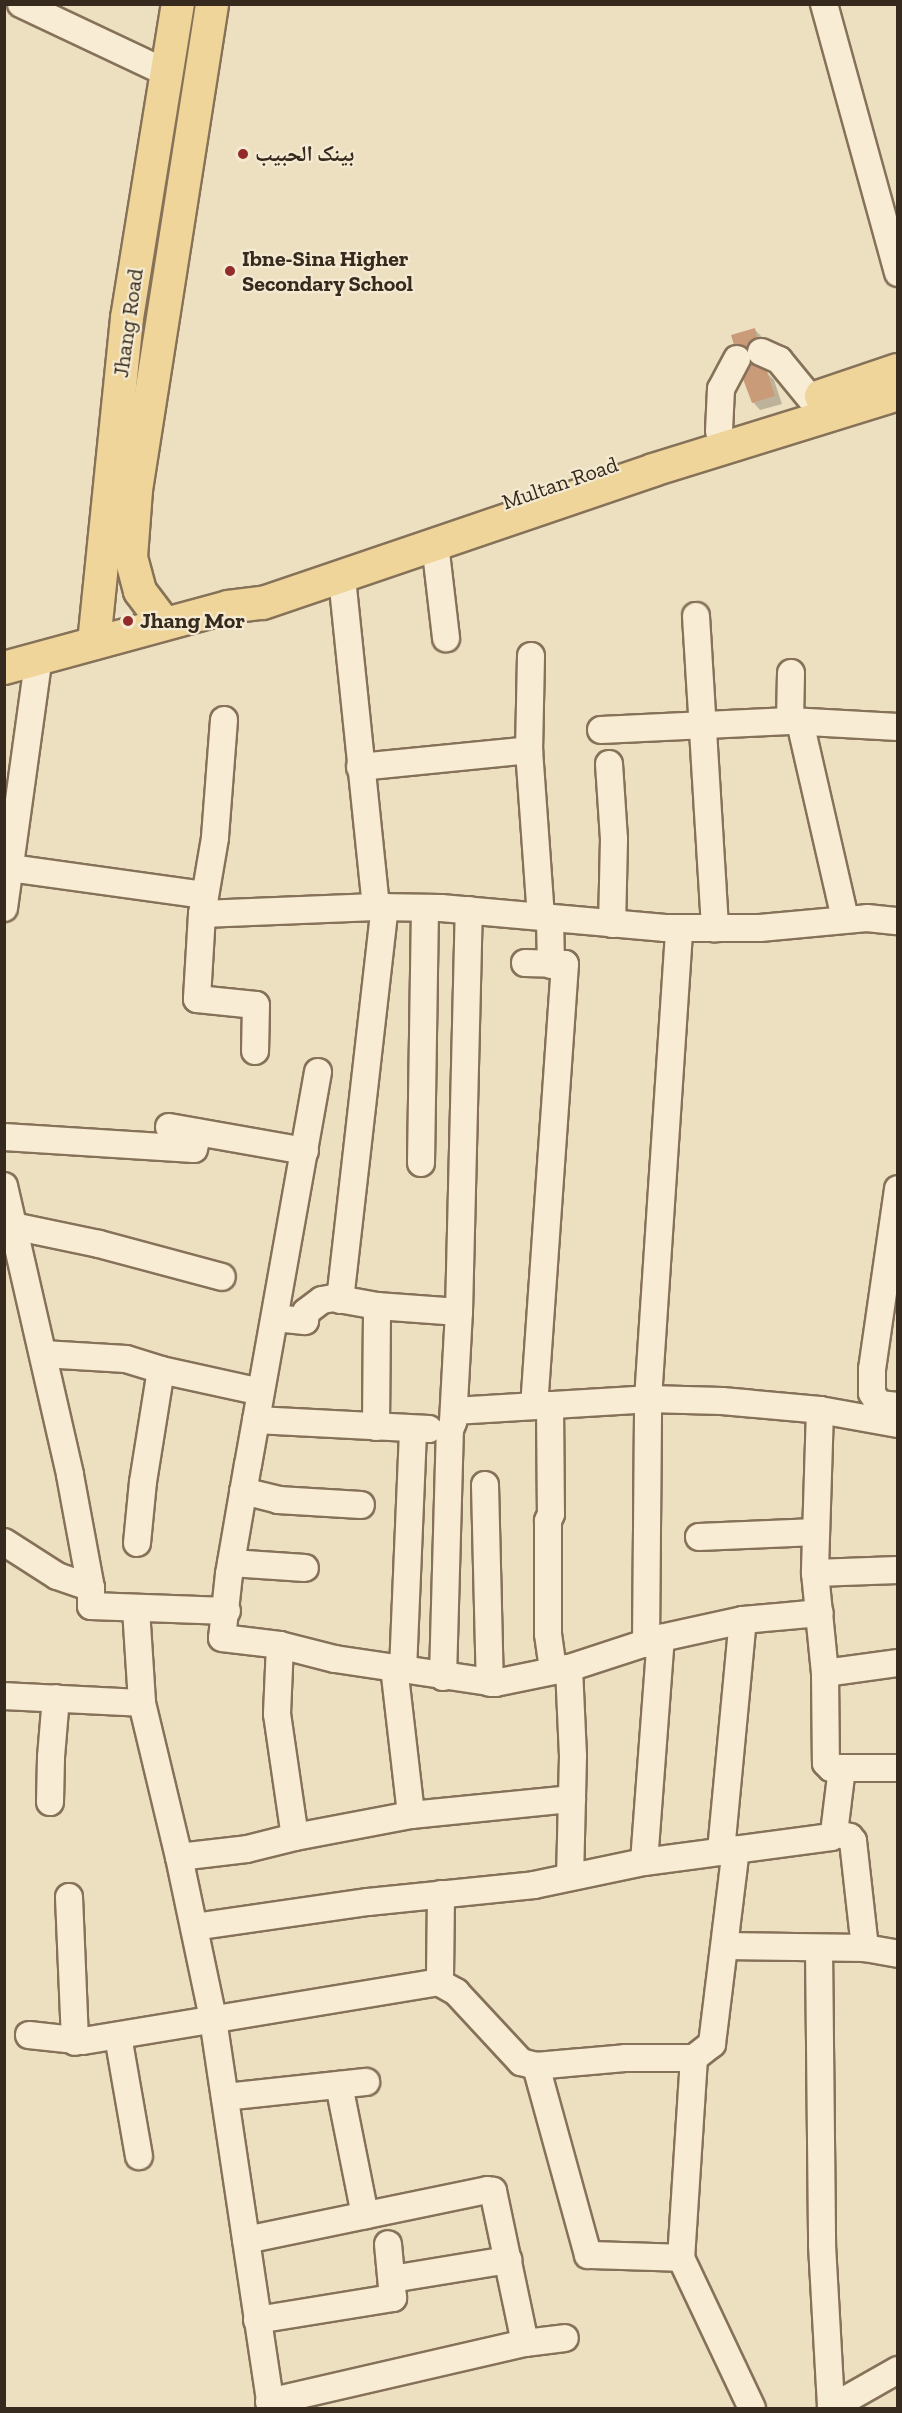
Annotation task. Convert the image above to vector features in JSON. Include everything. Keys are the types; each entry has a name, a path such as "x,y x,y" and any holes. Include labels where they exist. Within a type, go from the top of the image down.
{"main road":[{"name":"Jhang Road","path":"94,643 127,318 178,4"},
{"name":"Jhang Road","path":"164,623 140,591 131,557 136,490 212,4"},
{"name":"Multan Road","path":"228,607 260,586 897,370"},
{"name":"Multan Road","path":"4,668 164,623 228,607 263,603 342,578 653,470 897,394"}],"street":[{"path":"21,4 167,73"},
{"path":"824,4 897,273"},
{"path":"761,352 779,360 811,399"},
{"path":"719,431 722,388 737,359"},
{"path":"435,544 446,638"},
{"path":"340,1300 381,907 360,767 342,578"},
{"path":"696,616 716,928"},
{"path":"531,656 529,750 551,965"},
{"path":"4,908 39,657"},
{"path":"791,673 795,722 845,919"},
{"path":"224,720 215,838 204,905 197,999 256,1005 255,1051"},
{"path":"601,730 795,722 897,727"},
{"path":"360,767 529,750"},
{"path":"609,764 614,839 612,924"},
{"path":"10,868 204,905 469,910 679,928 760,928 845,919 897,921"},
{"path":"421,1163 425,908"},
{"path":"442,1677 452,1420 459,1311 469,910"},
{"path":"644,1862 654,1641 648,1399 679,928"},
{"path":"525,963 565,964 542,1405 551,1514 548,1521 548,1634 561,1669 572,1799 570,1877"},
{"path":"318,1072 243,1491 222,1638 280,1645 336,1659 490,1683 561,1669 654,1641 743,1620 820,1612"},
{"path":"169,1127 305,1151"},
{"path":"4,1137 194,1149 198,1132"},
{"path":"4,1186 11,1234 43,1354 70,1475 91,1588 91,1606 227,1611"},
{"path":"897,1190 872,1369 872,1393 879,1404 897,1406"},
{"path":"11,1234 99,1244 222,1277"},
{"path":"275,1318 305,1321 306,1311 322,1300 459,1311"},
{"path":"376,1426 377,1306"},
{"path":"43,1354 126,1359 161,1370 261,1392"},
{"path":"137,1543 143,1482 161,1370"},
{"path":"256,1420 413,1429 542,1405 648,1399 722,1401 820,1410 897,1424"},
{"path":"820,1410 815,1573 825,1673 826,1763 831,1768 897,1768"},
{"path":"411,1815 399,1669 413,1429"},
{"path":"485,1485 490,1683"},
{"path":"243,1491 278,1500 361,1505"},
{"path":"699,1536 816,1532"},
{"path":"4,1542 57,1576 91,1588"},
{"path":"231,1563 305,1568"},
{"path":"815,1573 897,1570"},
{"path":"136,1609 142,1703 179,1857 213,2019 270,2405 525,2343 565,2338"},
{"path":"29,2035 75,2042 438,1982 456,1992 521,2062 536,2066 625,2058 694,2058 712,2044 725,1946 728,1850 743,1620"},
{"path":"280,1645 278,1714 295,1837"},
{"path":"825,1673 897,1663"},
{"path":"4,1696 142,1703"},
{"path":"50,1802 56,1698"},
{"path":"834,1833 843,1768"},
{"path":"179,1857 247,1849 295,1837 411,1815 572,1799"},
{"path":"194,1927 441,1894 534,1885 644,1862 824,1838 834,1833 850,1837 853,1841 865,1948"},
{"path":"438,1982 440,1977 441,1894"},
{"path":"69,1897 75,2042"},
{"path":"725,1946 865,1948 897,1954"},
{"path":"819,1948 822,2246 831,2409 897,2370"},
{"path":"118,2036 139,2156"},
{"path":"694,2058 681,2258 752,2409"},
{"path":"536,2066 588,2255 681,2258"},
{"path":"225,2097 366,2082"},
{"path":"339,2085 365,2215"},
{"path":"246,2240 487,2190 493,2191 525,2343"},
{"path":"257,2320 391,2299 394,2296 388,2244"},
{"path":"392,2279 508,2260"}],"building":[{"path":"755,328 757,338 752,340 747,348 734,345 731,335"},
{"path":"751,363 767,371 775,396 752,403 743,379"}],"place":[{"name":"بينک الحبيب","path":"243,154"},
{"name":"Ibne-Sina Higher Secondary School","path":"230,271"},
{"name":"Jhang Mor","path":"128,621"}]}
